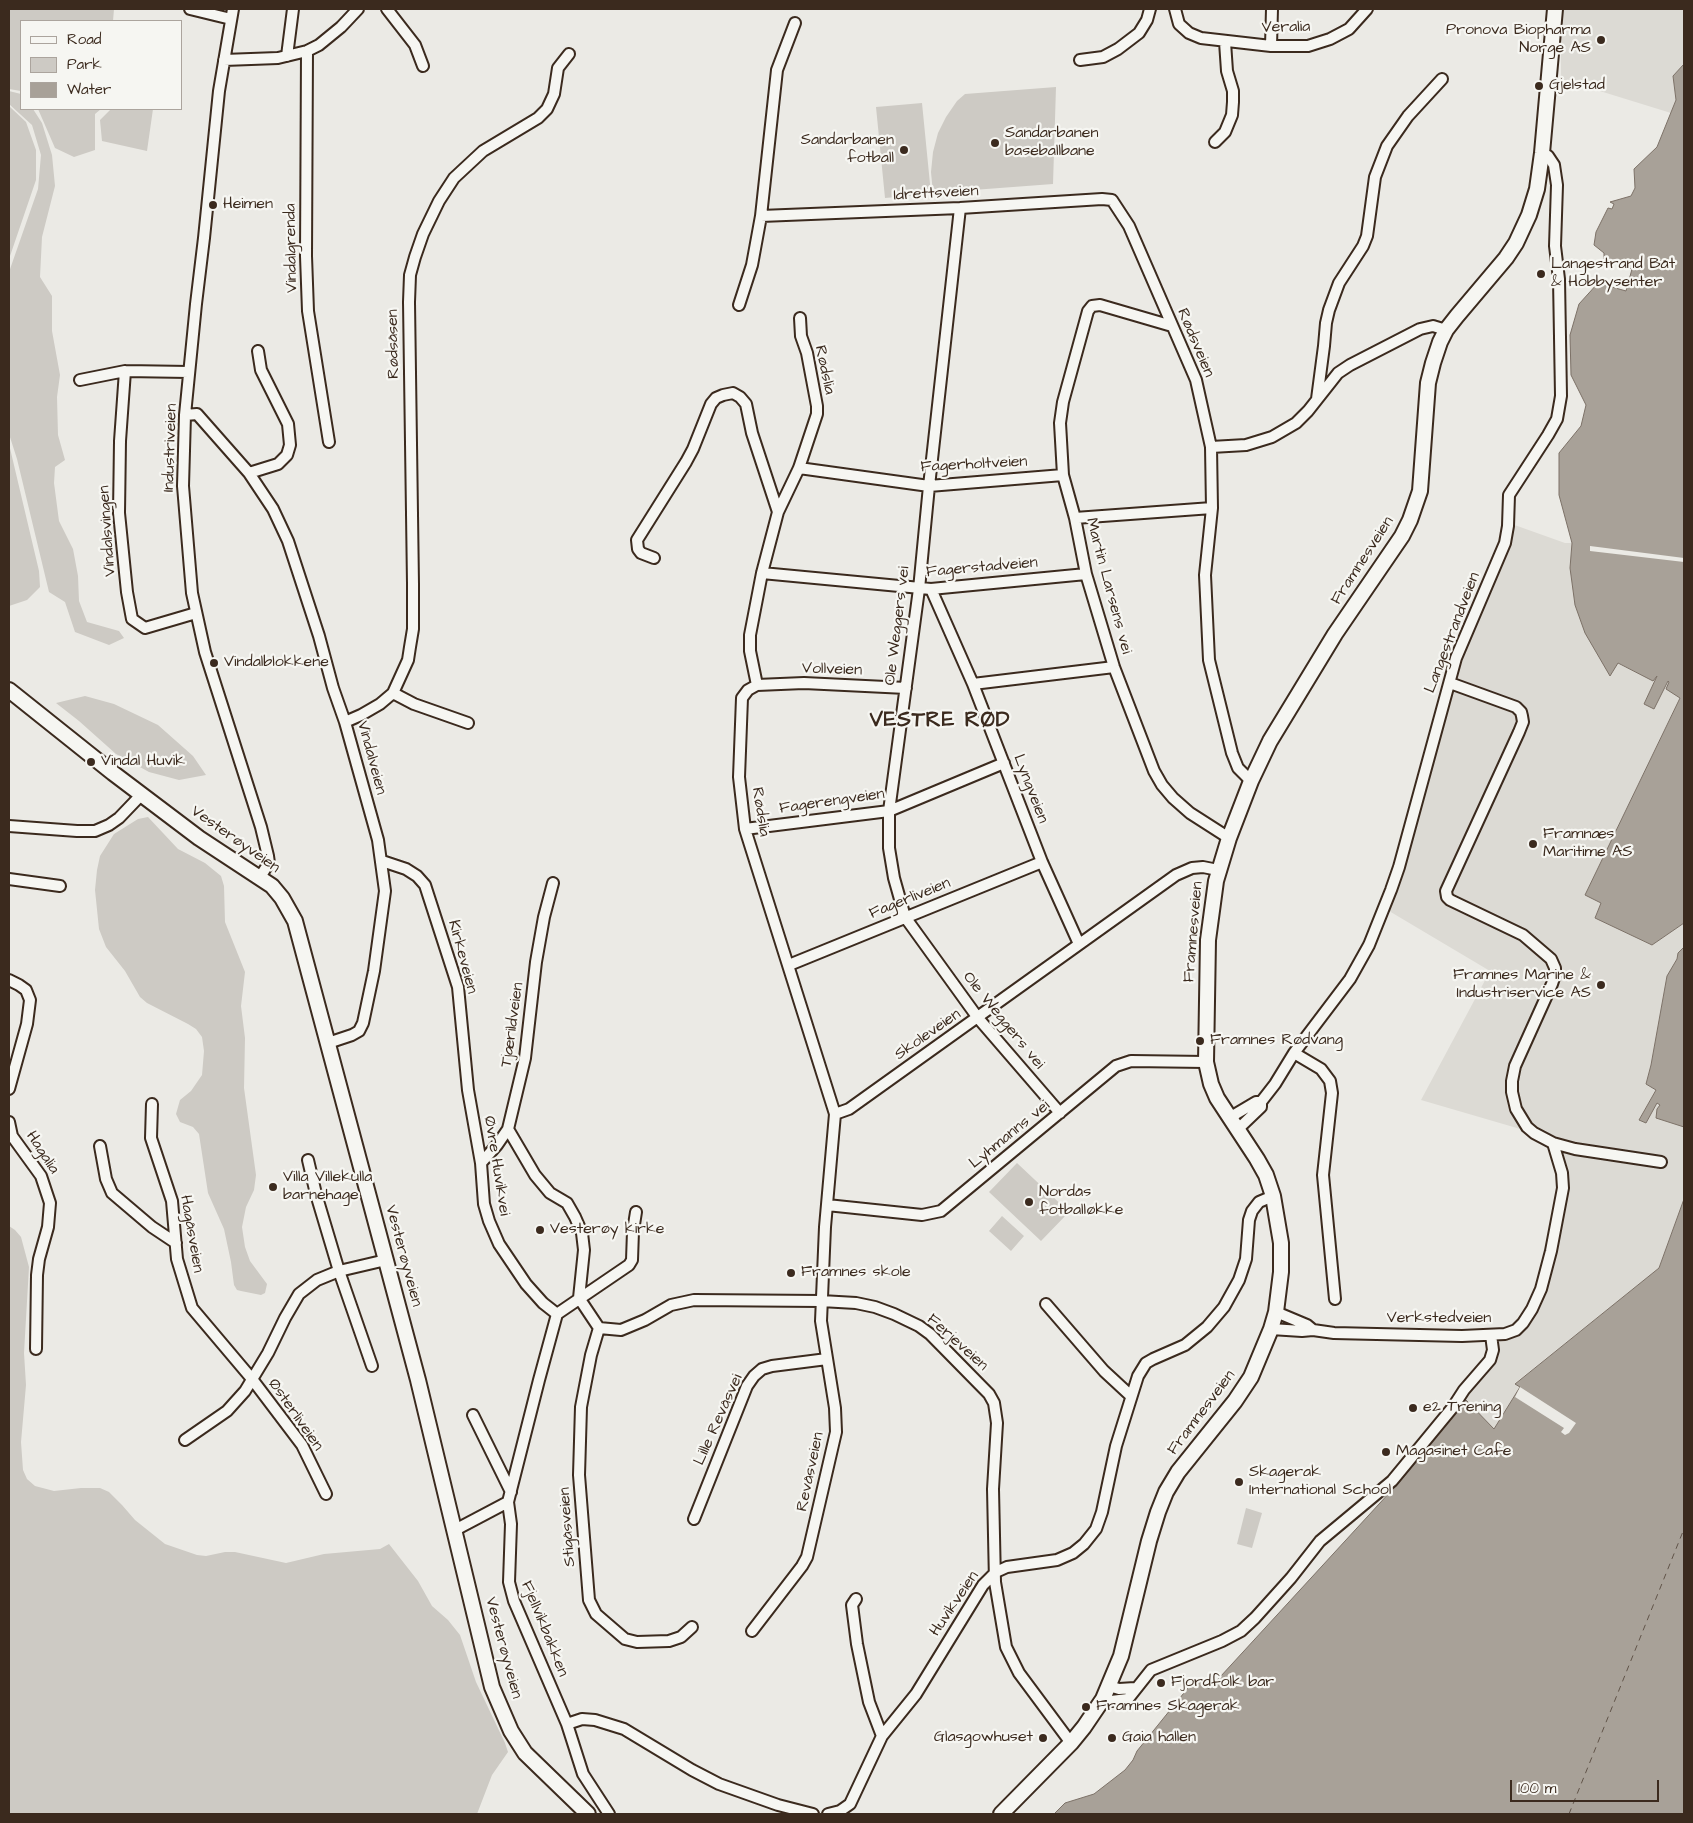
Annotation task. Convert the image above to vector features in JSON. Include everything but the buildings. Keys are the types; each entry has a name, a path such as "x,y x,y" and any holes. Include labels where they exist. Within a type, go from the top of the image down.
{"main road":[{"name":"Framnesveien","path":"1001,1814 1071,1743 1084,1728 1103,1699 1121,1656 1149,1541 1166,1492 1178,1472 1236,1401 1251,1377 1271,1329 1276,1312 1281,1272 1281,1243 1273,1196 1266,1174 1217,1098 1211,1084 1206,1062 1208,940 1213,892 1218,870 1251,781 1282,720 1335,634 1402,536 1410,520 1420,491 1428,383 1436,352 1446,330 1506,258 1524,229 1537,189 1542,153 1554,9"},
{"name":"Vesterøyveien","path":"9,690 214,849 272,886 282,898 295,921 418,1380 492,1687 511,1731 525,1753 588,1814"}],"street":[{"path":"190,9 232,14"},
{"path":"287,56 294,9"},
{"path":"224,60 256,60 307,51 319,45 358,9"},
{"path":"387,9 415,44 423,66"},
{"path":"1080,60 1103,57 1129,42 1139,33 1147,20 1150,9"},
{"name":"Veralia","path":"1176,9 1179,24 1189,33 1200,38 1271,46 1308,46 1330,39 1349,28 1367,9"},
{"path":"1271,46 1272,9"},
{"name":"Industriveien","path":"232,14 219,91 189,372 183,486 192,593 196,613 205,652 261,827 268,856 269,863 260,877"},
{"path":"739,305 752,265 761,216 778,70 795,23"},
{"path":"1215,142 1225,132 1232,114 1234,102 1224,42"},
{"name":"Vindalgrenda","path":"307,51 306,256 308,311 329,442"},
{"name":"Rødsåsen","path":"346,722 380,704 393,693 408,660 413,629 409,302 410,275 415,257 423,234 439,201 454,178 483,151 538,118 547,109 554,94 558,68 562,60 569,54"},
{"path":"1317,400 1329,310 1339,283 1365,241 1369,226 1374,177 1387,146 1408,116 1442,79"},
{"name":"Langestrandveien","path":"1233,1124 1261,1107 1261,1102 1276,1084 1294,1053 1357,968 1384,908 1403,851 1456,658 1505,543 1508,526 1509,495 1553,426 1560,406 1559,279 1555,246 1557,185 1554,164 1548,156 1542,153"},
{"name":"Idrettsveien","path":"761,216 1112,200"},
{"name":"Rødsveien","path":"1112,200 1129,226 1196,380 1211,447 1212,508 1205,575 1209,660 1232,753 1238,768 1251,781"},
{"name":"Ole Weggers vei","path":"960,208 919,589 889,811 889,848 894,878 906,917 978,1018 1060,1113"},
{"name":"Martin Larsens vei","path":"1172,326 1100,305 1092,306 1088,311 1063,402 1060,423 1062,475 1074,518 1086,574 1114,667 1154,771 1162,785 1190,813 1229,838"},
{"name":"Rødslia","path":"800,318 801,336 807,353 816,414 798,468 778,512 762,573 750,635 750,651 757,685 748,690 742,698 739,778 745,829 835,1114"},
{"path":"1211,447 1246,445 1272,437 1296,423 1338,374 1367,355 1420,330 1433,326 1446,330"},
{"path":"249,473 278,464 287,455 290,445 288,424 261,370 258,350"},
{"path":"80,380 125,371 189,372"},
{"name":"Vindalsvingen","path":"125,371 120,441 119,513 127,592 132,619 145,628 196,613"},
{"path":"654,558 642,553 638,549 637,540 686,462 711,404 716,398 723,395 733,393 746,404 752,433 778,512"},
{"name":"Vindalveien","path":"186,415 198,414 249,473 273,509 288,541 346,722 378,840 385,891 382,924 363,1023 358,1031 352,1035 328,1043"},
{"name":"Fagerholtveien","path":"798,468 929,486 1062,475"},
{"path":"1074,518 1212,508"},
{"name":"Fagerstadveien","path":"762,573 919,589 1086,574"},
{"name":"Lyngveien","path":"931,589 972,684 1042,862 1079,944"},
{"path":"972,684 1114,667"},
{"name":"Vollveien","path":"757,685 804,683 906,688"},
{"path":"1450,683 1516,707 1521,712 1522,722 1519,732 1446,891 1447,897 1450,900 1523,935 1551,959 1555,968 1552,984 1515,1066 1512,1081 1513,1100 1520,1117 1534,1133 1553,1143 1575,1150 1660,1162"},
{"path":"393,693 414,704 468,723"},
{"name":"Fagerengveien","path":"745,829 889,811 1004,763"},
{"path":"9,826 77,831 96,830 109,825 119,818 142,794"},
{"name":"Kirkeveien","path":"382,861 406,869 417,876 425,885 458,986 468,1090"},
{"name":"Fagerliveien","path":"789,964 1042,862"},
{"name":"Skoleveien","path":"835,1114 850,1109 1176,875 1192,868 1203,867 1218,870"},
{"path":"9,878 60,886"},
{"name":"Tjærildveien","path":"481,1162 498,1145 508,1129 525,1058 536,962 544,917 553,883"},
{"path":"9,980 26,990 30,1000 27,1024 9,1089"},
{"path":"1294,1053 1320,1069 1330,1081 1332,1093 1323,1175 1335,1299"},
{"name":"Lyhmanns vei","path":"828,1205 922,1215 941,1211 1116,1066 1131,1061 1206,1062"},
{"name":"Øvre Huvikvei","path":"468,1090 481,1162 484,1204 489,1221 499,1244 526,1284 543,1303 557,1314"},
{"name":"Hagåsveien","path":"152,1104 151,1138 172,1202 177,1259 192,1308 252,1379"},
{"path":"821,1301 835,1114"},
{"name":"Hagalia","path":"9,1122 12,1136 41,1176 50,1203 48,1226 36,1275 36,1349"},
{"name":"Øvre Huvikvei","path":"508,1129 535,1175 550,1193 567,1203 575,1217 582,1234 584,1250 579,1298"},
{"name":"Verkstedveien","path":"1271,1329 1302,1332 1313,1330 1334,1333 1490,1335 1505,1334 1516,1330 1524,1323 1541,1289 1551,1251 1563,1188 1562,1173 1553,1143"},
{"path":"100,1146 106,1179 112,1193 152,1228 176,1243"},
{"path":"308,1160 339,1271 372,1366"},
{"name":"Huvikveien","path":"828,1814 840,1811 850,1804 882,1736 916,1694 983,1585 996,1572 1007,1567 1057,1560 1073,1553 1084,1544 1096,1529 1102,1512 1116,1446 1138,1376 1146,1364 1153,1359 1185,1345 1207,1327 1224,1307 1239,1280 1246,1259 1249,1220 1252,1211 1259,1202 1273,1196"},
{"path":"455,1530 510,1497 557,1314 629,1266 632,1260 636,1212"},
{"name":"Østerliveien","path":"185,1440 227,1411 245,1391 268,1353 284,1318 299,1294 317,1280 339,1271 386,1260"},
{"path":"579,1298 599,1328"},
{"name":"Ferjeveien","path":"599,1328 621,1330 671,1306 694,1300 856,1303 875,1307 919,1326 959,1362 989,1394 994,1403 997,1423 993,1489 996,1572 998,1601 1006,1647 1019,1673 1071,1743"},
{"name":"Revåsveien","path":"752,1631 802,1566 811,1543 822,1486 836,1432 835,1408 822,1321 821,1301"},
{"path":"1046,1304 1104,1371 1131,1396"},
{"name":"Verkstedveien","path":"1276,1312 1307,1325 1313,1330"},
{"name":"Stigåsveien","path":"599,1328 591,1355 581,1407 579,1476 590,1600 596,1614 625,1639 637,1642 669,1641 681,1637 692,1627"},
{"path":"1103,1699 1111,1701 1128,1700 1135,1688 1151,1670 1222,1641 1240,1631 1255,1618 1291,1578 1320,1541 1392,1481 1490,1360 1493,1350 1490,1335"},
{"name":"Lille Revåsvei","path":"694,1519 747,1386 754,1376 772,1366 827,1359"},
{"name":"Østerliveien","path":"252,1379 302,1446 326,1494"},
{"path":"473,1414 510,1497"},
{"name":"Fjellvikbakken","path":"510,1497 511,1524 508,1568 511,1592 567,1724 583,1774 609,1814"},
{"path":"856,1599 852,1605 857,1644 869,1702 882,1736"},
{"path":"1109,1686 1119,1689 1135,1688"},
{"path":"567,1724 582,1719 595,1720 624,1730 692,1770 720,1784 778,1805 813,1814"}],"shaded area":[{"path":"1561,9 1684,9 1684,64 1673,76 1676,100 1671,113 1561,79"},
{"path":"1509,523 1565,543 1572,543 1570,568 1610,676 1617,663 1653,681 1657,676 1644,704 1654,709 1668,681 1680,697 1585,895 1601,903 1595,918 1652,945 1684,923 1684,947 1678,953 1677,959 1667,976 1646,1084 1656,1089 1639,1120 1646,1123 1657,1103 1660,1105 1657,1118 1684,1127 1684,1199 1659,1268 1515,1383 1520,1387 1494,1430 1460,1396 1490,1360 1491,1335 1505,1334 1532,1309 1563,1188 1553,1143 1534,1133 1421,1100 1490,971 1384,908 1456,658"}],"green space":[{"path":"9,9 114,9 113,20 20,20 20,91 9,89"},
{"name":"Sandarbanen baseballbane","path":"1056,87 1053,184 933,193 931,172 933,152 938,133 957,101 965,94"},
{"path":"9,91 20,94 20,110 34,110 42,123 52,155 55,186 42,237 40,277 52,296 52,331 60,375 57,397 58,435 65,460 55,467 54,483 59,521 73,549 78,576 79,601 87,622 119,631 124,638 109,645 75,632 65,602 49,592 17,459 9,434 9,272 38,189 41,155 32,125 9,104"},
{"name":"Sandarbanen fotball","path":"922,103 931,194 885,198 876,107"},
{"path":"9,106 26,122 36,150 36,180 9,259"},
{"path":"38,110 100,110 95,114 95,150 74,157 55,148"},
{"path":"110,110 153,110 147,151 102,141 100,120"},
{"path":"9,444 39,571 40,587 27,600 9,606"},
{"path":"85,696 114,704 158,725 193,756 206,775 179,780 149,772 116,754 56,703"},
{"path":"148,817 178,849 205,863 221,876 224,886 225,922 245,972 241,1006 245,1038 244,1088 256,1175 254,1190 246,1207 242,1227 245,1247 250,1261 267,1284 265,1293 261,1295 237,1290 234,1285 224,1229 208,1193 199,1134 193,1127 180,1122 176,1114 180,1100 191,1091 202,1075 204,1051 202,1037 196,1029 147,1003 140,997 125,971 106,947 99,929 95,890 100,856 114,834 138,819"},
{"name":"Nordås fotballøkke","path":"1017,1163 1069,1212 1041,1241 989,1192"},
{"path":"1002,1216 1024,1236 1011,1251 989,1231"},
{"path":"9,1226 21,1237 29,1267 24,1353 26,1385 21,1442 23,1470 27,1479 35,1486 54,1491 100,1488 109,1492 135,1520 165,1544 197,1555 206,1556 235,1552 286,1563 324,1554 380,1549 389,1544 418,1581 432,1606 448,1620 460,1635 476,1682 508,1752 492,1775 477,1814 9,1814"},
{"path":"1246,1508 1262,1513 1252,1548 1237,1544"}],"water":[{"path":"1684,64 1684,923 1652,945 1595,918 1601,903 1585,895 1680,698 1666,689 1668,681 1654,709 1644,704 1657,676 1653,681 1618,663 1610,676 1585,633 1575,605 1570,568 1572,543 1559,495 1559,453 1581,426 1586,405 1571,375 1570,335 1579,304 1598,283 1626,291 1632,269 1604,259 1604,253 1594,245 1596,232 1608,208 1612,209 1614,204 1610,202 1631,196 1635,188 1634,169 1657,147 1676,100 1673,76"},
{"path":"1684,947 1684,1127 1656,1118 1657,1109 1660,1105 1657,1103 1646,1123 1639,1120 1656,1090 1646,1084 1667,976 1677,959 1678,953"},
{"path":"1684,1199 1684,1814 1054,1814 1065,1803 1094,1794 1125,1770 1137,1751 1196,1678 1209,1689 1402,1479 1466,1400 1494,1429 1520,1387 1515,1384 1659,1268"}],"pier":[{"path":"1590,546 1684,558 1684,562 1590,551"},
{"path":"1520,1387 1576,1423 1569,1433 1565,1435 1561,1432 1564,1428 1515,1397"}],"ferry route":[{"path":"1569,1814 1684,1529"}],"place":[{"name":"Pronova Biopharma Norge AS","path":"1601,40"},
{"name":"Gjelstad","path":"1539,86"},
{"name":"Sandarbanen baseballbane","path":"995,143"},
{"name":"Sandarbanen fotball","path":"904,150"},
{"name":"Heimen","path":"213,205"},
{"name":"Langestrand Båt & Hobbysenter","path":"1541,274"},
{"name":"Vindalblokkene","path":"214,663"},
{"name":"Vindal Huvik","path":"91,762"},
{"name":"Framnæs Maritime AS","path":"1533,844"},
{"name":"Framnes Marine & Industriservice AS","path":"1601,985"},
{"name":"Framnes Rødvang","path":"1200,1041"},
{"name":"Villa Villekulla barnehage","path":"273,1187"},
{"name":"Nordås fotballøkke","path":"1029,1202"},
{"name":"Vesterøy kirke","path":"540,1230"},
{"name":"Framnes skole","path":"791,1273"},
{"name":"e2 Trening","path":"1413,1408"},
{"name":"Magasinet Cafe","path":"1386,1452"},
{"name":"Skagerak International School","path":"1239,1482"},
{"name":"Fjordfolk bar","path":"1161,1683"},
{"name":"Framnes Skagerak","path":"1086,1707"},
{"name":"Glasgowhuset","path":"1043,1738"},
{"name":"Gaia hallen","path":"1112,1738"}],"district":[{"name":"VESTRE RØD","path":"940,722"}]}
